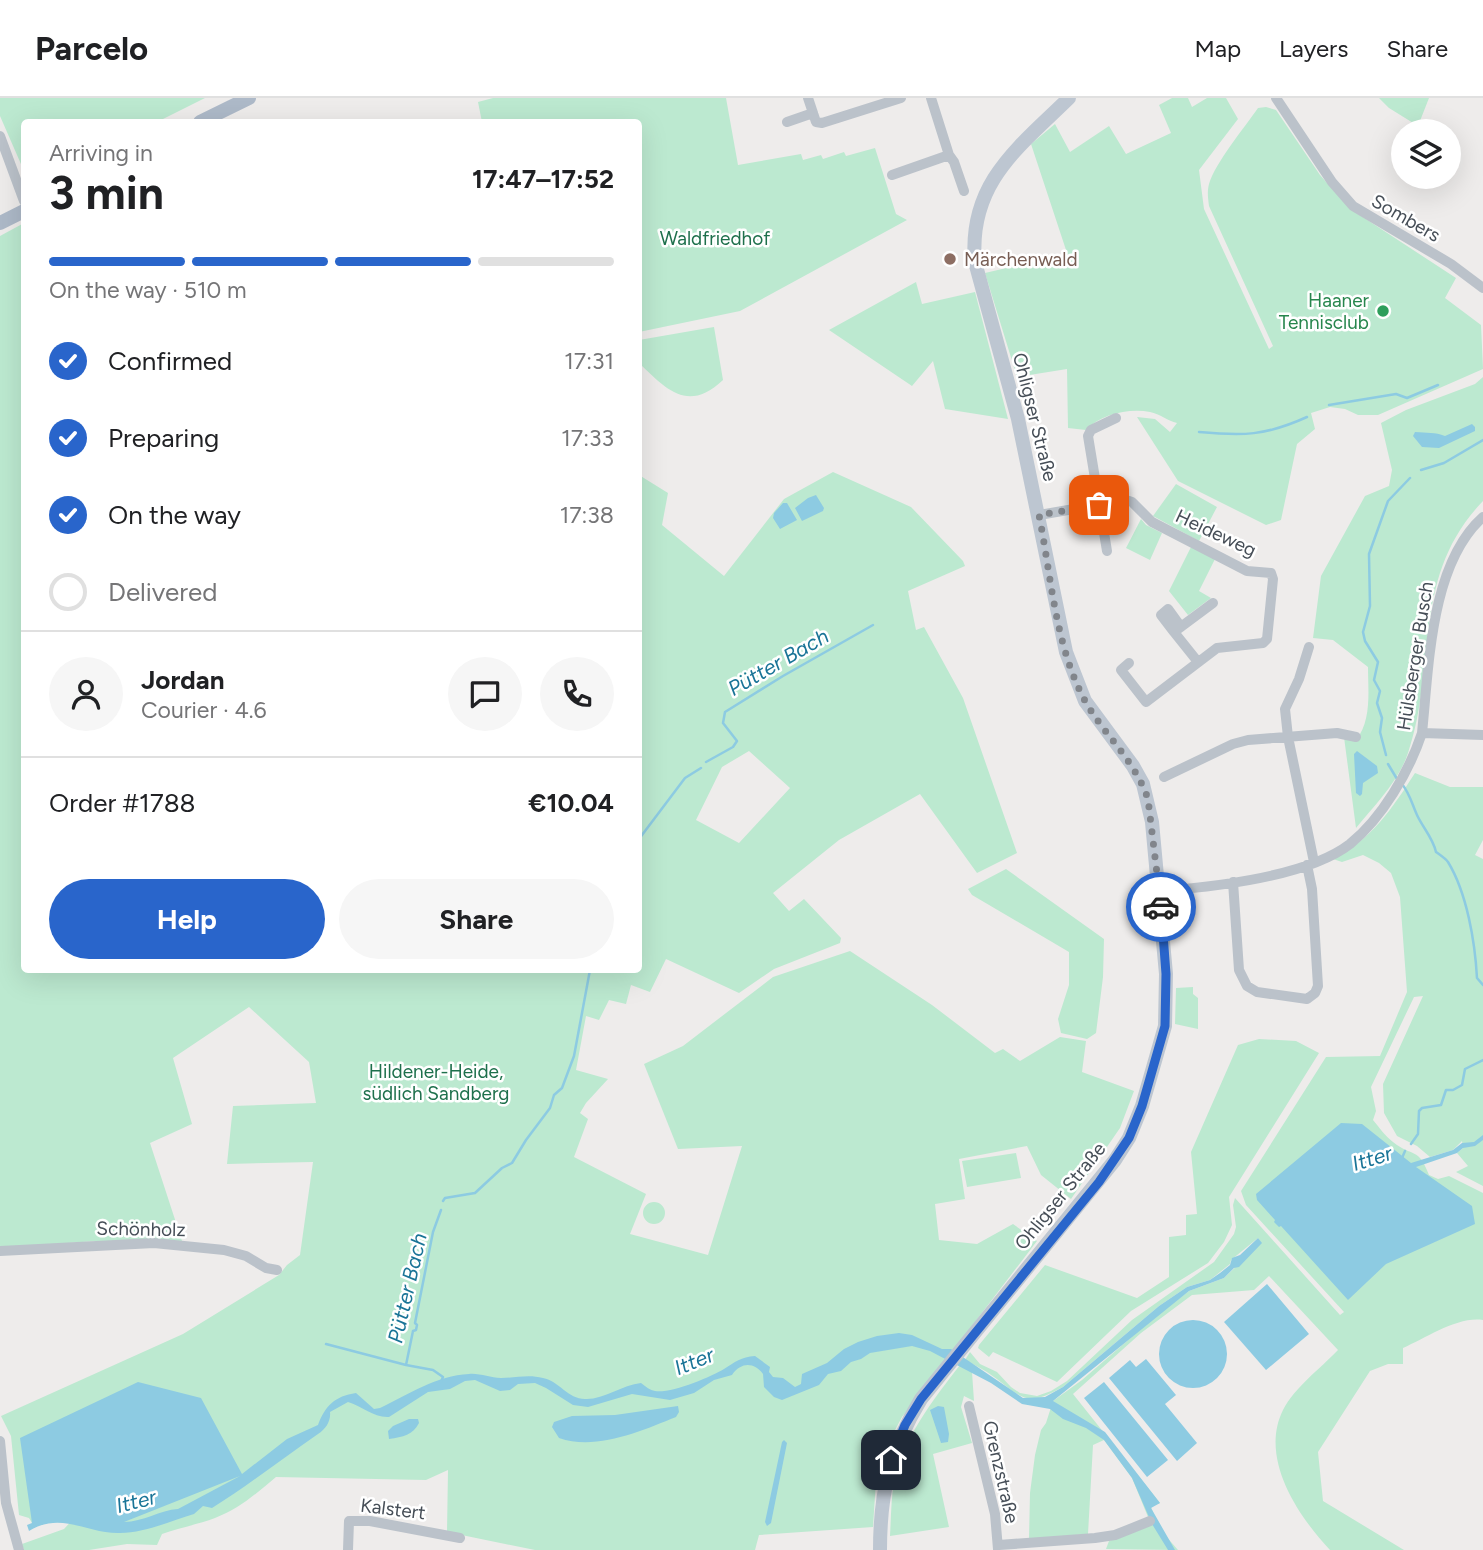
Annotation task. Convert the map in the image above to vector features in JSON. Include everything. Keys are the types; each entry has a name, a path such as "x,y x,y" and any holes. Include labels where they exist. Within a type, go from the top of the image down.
{"main road":[{"path":"206,119 248,98"},
{"name":"Ohligser Straße","path":"880,1550 883,1493 891,1460 905,1425 921,1399 1099,1182 1129,1138 1142,1106 1165,1026 1166,974 1160,891 1148,799 1133,766 1085,701 1075,678 1060,627 1018,419 977,274 974,250 975,233 985,196 1001,166 1069,98"},
{"path":"0,223 21,212"}],"street":[{"path":"808,98 816,122 822,123 901,98"},
{"path":"931,98 964,191"},
{"name":"Sombers","path":"1276,98 1332,182 1353,206 1451,264 1483,288"},
{"path":"787,122 813,113"},
{"path":"0,136 21,193"},
{"path":"892,175 949,155"},
{"path":"1107,551 1088,436 1091,430 1116,418"},
{"name":"Heideweg","path":"1039,515 1126,500 1132,502 1152,522 1247,571 1271,573 1273,579 1267,639 1263,643 1217,648 1146,702 1121,670 1129,663"},
{"name":"Hülsberger Busch","path":"1160,891 1268,877 1310,863 1351,843 1394,792 1410,765 1422,733 1440,595 1449,564 1483,517"},
{"path":"1199,662 1178,629 1213,603"},
{"path":"1233,882 1239,970 1247,986 1257,992 1307,999 1315,993 1318,986 1312,889 1288,737 1287,702 1299,679 1309,647"},
{"path":"1164,777 1233,744 1337,733 1356,737"},
{"path":"1422,733 1483,735"},
{"name":"Schönholz","path":"0,1251 154,1243 224,1250 246,1256 266,1268 277,1270"},
{"name":"Grenzstraße","path":"969,1406 995,1514 998,1548 1115,1535 1150,1521"},
{"path":"0,1441 6,1503 19,1550"},
{"name":"Kalstert","path":"348,1550 349,1521 370,1521 460,1538"}],"green space":[{"path":"0,98 205,98 163,119 21,119 21,164 0,116"},
{"name":"Waldfriedhof","path":"493,98 726,98 738,165 801,154 803,160 821,155 823,159 844,152 846,156 875,148 896,214 907,220 740,311 642,331 642,119 481,119 478,102"},
{"path":"1172,98 1188,98 1192,107 1207,98 1226,98 1238,119 1199,170 1204,209 1269,349 1273,346 1209,206 1208,195 1212,175 1224,156 1258,108 1266,107 1276,110 1320,175 1349,208 1456,278 1445,298 1481,325 1483,369 1378,415 1358,415 1345,409 1330,407 1311,413 1315,429 1297,444 1281,520 1266,525 1178,481 1137,417 1155,419 1170,432 1177,423 1154,413 1133,411 1107,416 1086,430 1068,428 1067,369 1017,377 985,273 1061,255 1062,259 1066,257 1067,253 1031,144 1055,124 1070,152 1109,126 1126,154 1171,133 1159,105"},
{"path":"1379,98 1429,98 1421,119 1407,119"},
{"name":"Hildener-Heide, südlich Sandberg","path":"21,225 21,973 642,973 642,477 668,493 662,525 724,576 784,499 833,472 911,507 963,561 965,566 908,591 916,630 924,627 963,698 1017,853 977,873 920,794 839,840 773,893 789,911 804,899 841,938 840,943 774,969 739,993 666,959 650,992 631,985 626,1004 609,1000 599,1020 586,1016 576,1070 608,1079 580,1113 588,1119 574,1157 646,1194 630,1234 708,1255 742,1146 678,1149 644,1064 683,1046 773,977 850,951 932,1005 995,1053 1003,1049 1020,1061 1060,1037 1086,1041 1082,1072 1134,1091 1120,1128 1071,1199 1041,1175 1027,1146 959,1159 965,1199 935,1204 939,1240 977,1244 1013,1224 1037,1241 902,1417 877,1464 873,1527 759,1535 755,1550 535,1550 447,1532 448,1470 426,1480 276,1477 224,1514 162,1534 157,1545 127,1544 89,1550 24,1550 22,1544 64,1529 77,1515 32,1523 29,1518 19,1515 11,1436 1,1416 183,1334 279,1275 300,1255 313,1162 227,1164 233,1106 316,1103 309,1062 249,1007 173,1058 192,1124 150,1143 182,1241 96,1241 0,1248 0,236","holes":["749,751 790,788 739,843 696,820 722,767"]},
{"path":"916,282 922,304 975,292 1008,419 945,409 933,361 912,386 829,330"},
{"path":"714,327 723,380 699,395 678,394 659,382 642,366 642,339"},
{"path":"1483,377 1483,501 1460,530 1445,560 1435,591 1417,720 1408,753 1392,783 1356,828 1344,737 1356,740 1365,724 1368,667 1333,640 1313,638 1321,576 1365,496 1389,486 1392,470 1381,423 1406,410 1475,384"},
{"path":"1176,484 1217,507 1199,541 1153,516"},
{"path":"1141,519 1146,525 1162,533 1150,560 1126,548"},
{"path":"1191,547 1215,559 1199,591 1211,598 1188,615 1169,591"},
{"path":"1415,773 1450,787 1483,787 1483,840 1475,855 1483,859 1483,1186 1456,1172 1468,1166 1457,1153 1463,1148 1462,1141 1453,1150 1430,1157 1417,1146 1397,1136 1384,1113 1383,1084 1423,996 1414,997 1371,1087 1376,1111 1373,1120 1393,1142 1418,1156 1429,1175 1438,1179 1449,1176 1483,1193 1483,1320 1463,1321 1442,1329 1403,1348 1403,1364 1388,1364 1370,1371 1318,1452 1323,1501 1404,1550 1330,1550 1306,1521 1285,1485 1276,1447 1277,1428 1283,1410 1301,1386 1338,1350 1269,1276 1254,1290 1192,1295 1141,1333 1073,1394 1160,1503 1151,1507 1154,1515 1148,1517 1132,1478 1104,1440 1093,1445 1088,1534 1029,1539 1030,1493 1035,1455 1041,1430 1053,1401 1082,1380 1157,1315 1189,1291 1224,1278 1261,1243 1258,1238 1210,1280 1187,1287 1159,1306 1063,1387 1041,1397 1033,1399 1020,1396 965,1360 970,1352 980,1364 997,1372 1020,1393 1037,1396 1051,1391 1067,1381 1132,1320 1214,1262 1234,1234 1235,1198 1340,1315 1344,1312 1246,1205 1241,1191 1326,1057 1380,1056 1407,992 1400,897 1391,873 1363,855 1342,862 1333,859 1359,842 1380,822"},
{"path":"1006,869 1104,939 1103,977 1096,1033 1087,1039 1061,1033 1058,1019 1069,985 1069,952 972,895 968,889"},
{"path":"1193,987 1193,994 1198,998 1198,1029 1175,1024 1176,988"},
{"path":"1259,1039 1296,1041 1319,1053 1229,1197 1232,1225 1224,1242 1208,1263 1131,1311 1057,1382 993,1352 989,1357 978,1348 1045,1265 1137,1298 1169,1277 1169,1237 1186,1235 1186,1215 1197,1214 1191,1152 1238,1045"},
{"path":"1016,1153 1021,1178 967,1187 962,1161"},
{"path":"654,1202 662,1205 665,1213 662,1221 654,1224 646,1221 643,1213 646,1205"},
{"path":"960,1365 972,1372 974,1401 964,1396 961,1407 972,1443 933,1454 949,1527 890,1536 894,1482 904,1450 930,1406"},
{"path":"1158,1521 1164,1534 1178,1550 1106,1549 1109,1541"}],"water":[{"path":"1472,424 1475,431 1439,448 1422,447 1413,436 1415,432 1445,436"},
{"path":"816,495 824,508 823,511 802,521 795,508"},
{"path":"783,503 787,503 797,520 780,529 773,518"},
{"path":"1357,751 1377,766 1378,773 1363,783 1360,796 1356,793 1354,754"},
{"name":"Itter","path":"1341,1123 1362,1124 1411,1163 1453,1150 1462,1143 1474,1142 1483,1135 1483,1140 1475,1146 1463,1148 1457,1153 1416,1167 1472,1206 1475,1224 1386,1264 1348,1300 1281,1226 1274,1222 1257,1200 1256,1194"},
{"name":"Itter","path":"1258,1238 1262,1243 1224,1278 1189,1291 1053,1401 1105,1432 1160,1503 1151,1508 1175,1550 1168,1550 1152,1524 1132,1478 1104,1440 1086,1428 1063,1419 1050,1409 1022,1404 991,1383 930,1351 912,1346 870,1353 851,1362 841,1371 828,1374 819,1385 782,1400 774,1397 764,1387 763,1374 756,1367 748,1365 739,1368 732,1375 714,1380 694,1393 670,1400 632,1394 588,1407 573,1405 535,1383 518,1384 510,1390 500,1391 475,1380 465,1381 450,1389 428,1392 389,1417 378,1416 348,1402 330,1412 329,1422 321,1432 212,1508 203,1506 194,1514 148,1529 120,1533 64,1523 41,1525 29,1531 27,1525 32,1523 20,1438 138,1382 201,1398 242,1474 287,1439 318,1425 324,1412 337,1399 356,1393 374,1409 380,1408 434,1382 457,1375 538,1377 549,1380 574,1396 592,1399 641,1383 655,1391 680,1387 710,1376 742,1359 755,1356 770,1367 769,1372 773,1377 783,1378 795,1387 801,1384 802,1374 827,1363 844,1349 877,1336 899,1333 912,1335 942,1349 951,1349 1023,1398 1045,1397 1063,1387 1159,1306 1187,1287 1210,1280 1230,1265 1232,1258 1240,1255","holes":["240,1476 178,1509 124,1522"]},
{"path":"1267,1284 1309,1334 1266,1370 1224,1322"},
{"path":"1193,1320 1206,1323 1217,1330 1224,1341 1227,1354 1224,1367 1217,1378 1206,1385 1193,1388 1180,1385 1169,1378 1162,1367 1159,1354 1162,1341 1169,1330 1180,1323"},
{"path":"1146,1359 1176,1395 1165,1404 1197,1443 1177,1461 1109,1378 1130,1360 1136,1367"},
{"path":"1104,1382 1168,1460 1147,1477 1084,1398"},
{"path":"678,1406 676,1417 603,1441 559,1438 552,1427 554,1422 572,1416 615,1415"},
{"path":"938,1406 944,1407 948,1442 941,1443 930,1410"},
{"path":"409,1419 418,1419 419,1423 411,1433 389,1439 388,1431 393,1426"},
{"path":"784,1440 787,1443 771,1523 767,1526 765,1522"}],"waterway":[{"path":"1329,405 1396,394 1407,398 1438,385"},
{"path":"1199,432 1254,433 1279,428 1307,417"},
{"path":"1421,470 1444,463 1483,440"},
{"path":"1386,755 1380,732 1382,718 1377,703 1380,691 1374,680 1378,662 1365,641 1363,632 1370,606 1369,554 1388,501 1410,478"},
{"name":"Pütter Bach","path":"706,762 733,747 737,741 723,723 725,712 873,625"},
{"path":"1388,764 1397,779"},
{"name":"Pütter Bach","path":"642,835 685,778 701,768"},
{"path":"1402,784 1436,852 1448,862 1455,874 1472,934 1477,978 1483,985"},
{"name":"Pütter Bach","path":"443,1201 445,1198 475,1193 502,1168 512,1163 550,1108 554,1095 562,1088 574,1056 589,973"},
{"path":"1411,1144 1418,1134 1419,1111 1422,1108 1441,1105 1446,1090 1462,1085 1465,1069 1483,1060"},
{"name":"Itter","path":"1402,1158 1405,1151"},
{"name":"Pütter Bach","path":"441,1210 433,1232 415,1323 416,1330 413,1331 406,1365 433,1370 443,1377 441,1382"},
{"path":"326,1344 406,1365"}],"way so far":[{"path":"1099,505 1039,515 1060,627 1075,678 1085,701 1133,766 1148,799 1161,907"}],"place":[{"name":"Märchenwald","path":"950,259"},
{"name":"Haaner Tennisclub","path":"1383,311"}],"route":[{"path":"891,1460 905,1425 921,1399 1099,1182 1129,1138 1142,1106 1165,1026 1167,1002 1161,907"}]}
